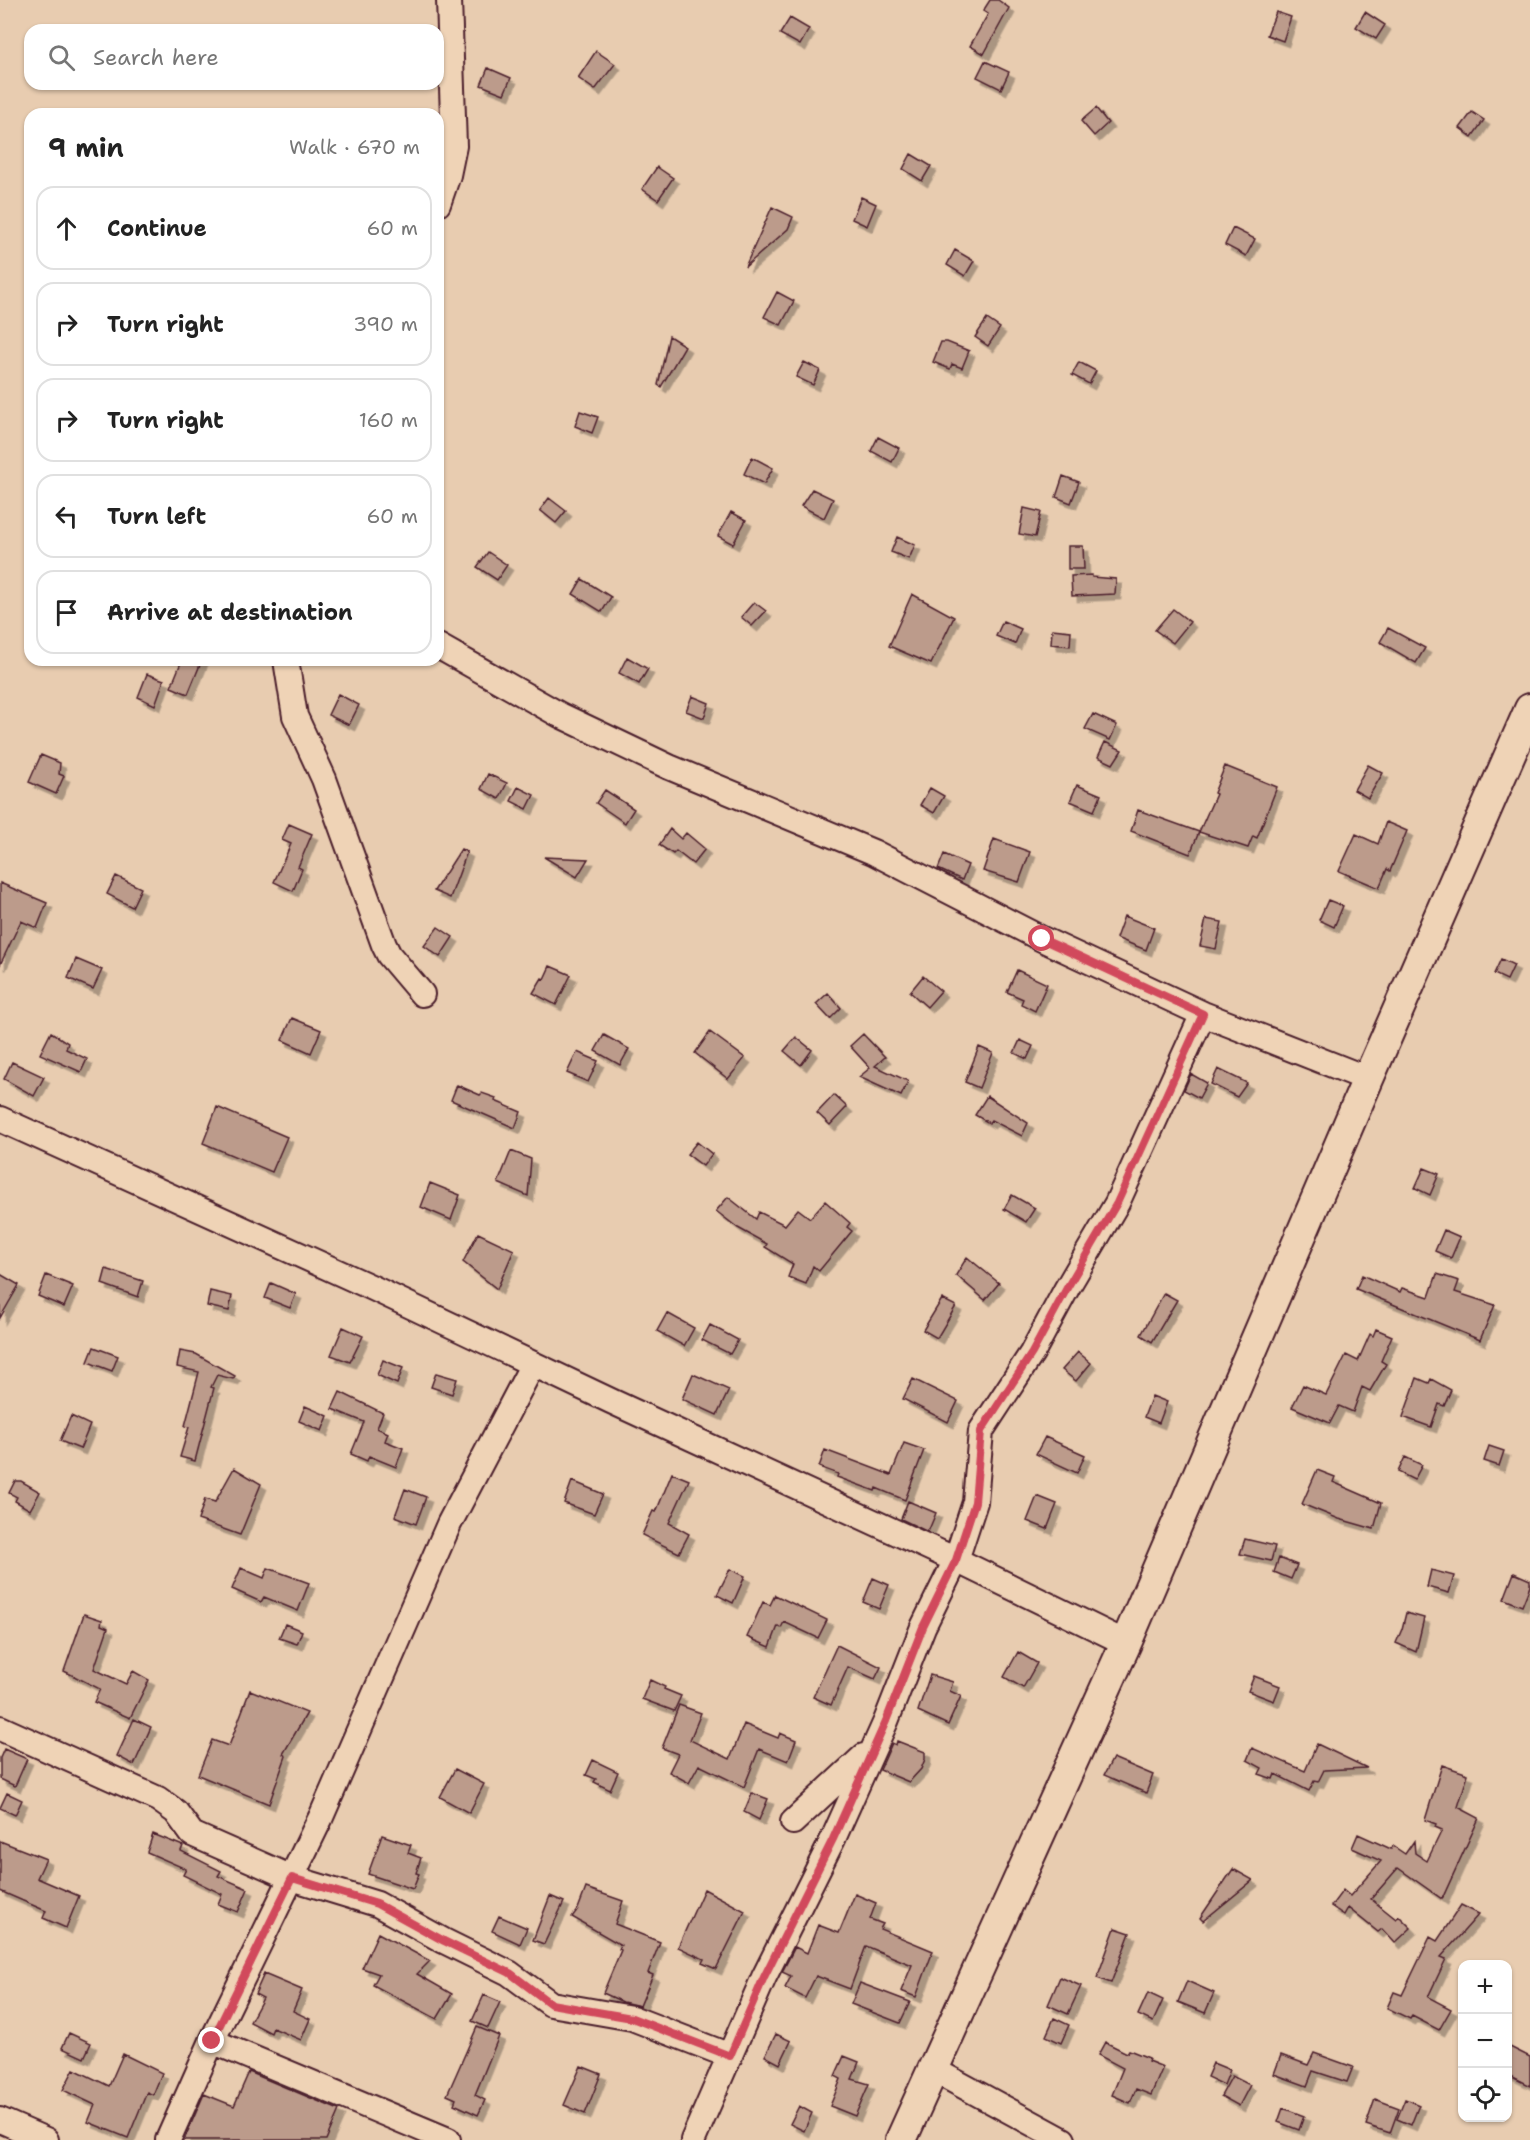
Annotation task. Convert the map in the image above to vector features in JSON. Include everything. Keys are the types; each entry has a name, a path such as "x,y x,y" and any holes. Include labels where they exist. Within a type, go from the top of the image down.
{"main road":[{"path":"900,2140 1126,1643 1530,709"}],"street":[{"path":"444,187 454,146 449,0"},
{"path":"444,649 570,720 669,767 873,852 1042,939 1203,1014 1368,1079"},
{"path":"287,666 295,716 324,779 384,945 389,956 422,994"},
{"path":"693,2140 764,1977 833,1839 886,1721 923,1627 956,1560 975,1502 981,1431 1032,1353 1117,1203 1203,1014"},
{"path":"0,1119 363,1283 956,1560 1126,1643"},
{"path":"168,2140 212,2041 292,1878 449,1524 533,1364"},
{"path":"0,1728 158,1799 176,1812 192,1834 292,1878 377,1904 444,1941 510,1973 551,2004 632,2018 730,2056"},
{"path":"793,1822 872,1749"},
{"path":"212,2041 448,2140"},
{"path":"932,2070 1063,2140"},
{"path":"0,2120 46,2140"}],"building":[{"path":"990,0 998,0 1009,8 984,54 970,46 988,14 983,11"},
{"path":"1276,12 1291,17 1283,41 1267,35"},
{"path":"1365,12 1385,25 1376,39 1356,27"},
{"path":"790,18 809,29 800,45 780,34"},
{"path":"596,51 615,64 595,90 578,78"},
{"path":"985,61 1009,72 1001,89 977,77"},
{"path":"488,68 511,78 504,94 481,85"},
{"path":"1096,108 1108,123 1094,136 1081,121"},
{"path":"1472,112 1484,120 1472,137 1460,128"},
{"path":"911,154 931,166 922,181 903,169"},
{"path":"657,167 673,178 658,200 642,189"},
{"path":"861,197 876,204 867,226 852,219"},
{"path":"772,207 793,217 788,229 745,267"},
{"path":"1233,228 1255,239 1246,256 1225,245"},
{"path":"955,250 974,261 965,276 947,265"},
{"path":"777,292 794,301 781,325 764,317"},
{"path":"987,319 1000,328 988,346 975,337"},
{"path":"669,336 685,346 661,387 658,385"},
{"path":"941,342 947,342 969,351 962,368 952,364 950,369 933,362"},
{"path":"804,362 820,370 813,385 796,377"},
{"path":"1079,362 1096,371 1089,384 1072,375"},
{"path":"580,411 598,417 592,433 575,426"},
{"path":"878,437 899,448 892,462 871,451"},
{"path":"752,457 773,468 764,484 744,474"},
{"path":"1063,476 1079,482 1071,503 1056,497"},
{"path":"812,489 833,499 824,518 801,506"},
{"path":"549,498 566,511 556,523 540,510"},
{"path":"1024,508 1041,512 1035,537 1019,534"},
{"path":"731,512 746,520 733,544 718,536"},
{"path":"897,537 915,545 909,559 891,552"},
{"path":"1068,546 1083,546 1084,569 1068,569"},
{"path":"488,552 507,565 497,580 477,567"},
{"path":"1092,575 1092,577 1116,579 1115,594 1072,596 1071,576"},
{"path":"582,579 611,597 602,612 573,594"},
{"path":"912,594 954,617 931,664 889,646"},
{"path":"754,602 766,611 752,626 741,617"},
{"path":"1173,609 1190,622 1173,643 1155,630"},
{"path":"1003,621 1021,629 1015,644 996,636"},
{"path":"1388,628 1425,648 1416,663 1380,642"},
{"path":"1052,629 1071,631 1070,646 1051,644"},
{"path":"627,657 648,669 639,684 619,673"},
{"path":"180,666 200,666 188,694 171,687"},
{"path":"147,674 164,680 155,705 138,697"},
{"path":"338,694 359,705 349,725 328,715"},
{"path":"692,696 709,703 704,718 686,711"},
{"path":"1093,714 1117,725 1110,740 1085,729"},
{"path":"1105,742 1122,750 1113,764 1098,757"},
{"path":"41,755 60,763 59,774 64,776 56,794 29,782"},
{"path":"1368,765 1383,773 1368,798 1354,790"},
{"path":"1225,766 1277,787 1257,838 1253,836 1248,848 1199,832 1216,794 1214,793"},
{"path":"488,774 507,783 499,799 481,789"},
{"path":"1077,785 1101,795 1094,811 1070,801"},
{"path":"518,787 534,795 527,809 511,801"},
{"path":"930,788 944,796 934,813 920,805"},
{"path":"605,790 634,809 625,823 596,803"},
{"path":"1138,810 1199,832 1190,854 1131,831"},
{"path":"1386,822 1407,831 1390,871 1387,869 1379,888 1339,871 1356,834 1378,844"},
{"path":"289,824 312,834 298,867 302,869 293,891 274,882 291,844 282,840"},
{"path":"670,829 681,839 686,833 705,849 693,864 676,851 673,854 659,845"},
{"path":"994,839 1030,852 1019,882 983,871"},
{"path":"461,849 467,852 450,898 434,891"},
{"path":"944,854 968,865 962,880 938,869"},
{"path":"544,857 588,859 577,877"},
{"path":"116,876 141,888 132,907 107,894"},
{"path":"0,883 47,903 37,928 21,921 0,965"},
{"path":"1328,900 1343,906 1334,927 1319,920"},
{"path":"1124,916 1154,928 1146,950 1116,938"},
{"path":"1206,919 1222,922 1216,949 1200,946"},
{"path":"438,927 453,937 440,957 424,946"},
{"path":"76,959 102,970 93,989 68,978"},
{"path":"1501,959 1514,965 1507,980 1494,974"},
{"path":"550,966 571,975 556,1005 533,993 542,978 544,979"},
{"path":"1017,970 1047,984 1035,1011 1021,1004 1023,999 1007,992"},
{"path":"923,976 941,991 927,1007 910,992"},
{"path":"828,993 841,1008 830,1019 816,1004"},
{"path":"292,1018 321,1030 311,1053 282,1040"},
{"path":"51,1032 68,1043 66,1049 87,1059 81,1072 40,1054"},
{"path":"710,1032 745,1058 728,1079 695,1053"},
{"path":"863,1034 885,1057 875,1066 908,1081 901,1096 859,1077 870,1068 850,1046"},
{"path":"604,1035 629,1049 620,1065 595,1051"},
{"path":"796,1037 812,1050 801,1065 784,1051"},
{"path":"1020,1040 1033,1046 1027,1059 1014,1053"},
{"path":"979,1047 993,1053 979,1088 965,1082"},
{"path":"577,1052 598,1061 588,1082 567,1073"},
{"path":"12,1062 44,1077 34,1096 4,1079"},
{"path":"1218,1069 1247,1083 1237,1097 1211,1084"},
{"path":"1191,1074 1207,1083 1199,1098 1184,1090"},
{"path":"457,1085 480,1095 482,1093 496,1098 495,1101 521,1112 515,1128 451,1100"},
{"path":"834,1095 847,1107 830,1125 817,1113"},
{"path":"987,1096 1028,1123 1022,1136 991,1120 989,1123 975,1115"},
{"path":"217,1107 287,1137 272,1172 203,1143"},
{"path":"697,1142 712,1154 703,1166 687,1154"},
{"path":"511,1151 531,1159 528,1196 498,1183"},
{"path":"1424,1168 1439,1174 1430,1195 1415,1188"},
{"path":"430,1183 460,1195 451,1220 421,1207"},
{"path":"1012,1195 1035,1208 1026,1222 1004,1209"},
{"path":"728,1197 756,1219 759,1212 785,1225 798,1209 810,1218 825,1201 850,1223 847,1227 852,1231 819,1271 813,1266 806,1284 788,1277 793,1264 765,1247 767,1244 738,1228 716,1211"},
{"path":"1444,1230 1460,1237 1451,1258 1435,1251"},
{"path":"478,1233 514,1250 497,1289 463,1262"},
{"path":"967,1257 999,1283 985,1300 956,1275"},
{"path":"106,1269 143,1281 138,1297 102,1284"},
{"path":"0,1274 19,1285 0,1318"},
{"path":"1437,1274 1459,1281 1455,1292 1495,1305 1480,1340 1356,1289 1362,1275 1400,1292 1402,1288 1429,1297"},
{"path":"46,1275 73,1286 64,1307 38,1296"},
{"path":"271,1283 296,1294 290,1308 265,1298"},
{"path":"210,1291 232,1296 229,1311 207,1306"},
{"path":"1164,1293 1177,1300 1152,1342 1141,1335"},
{"path":"942,1299 956,1306 937,1338 923,1330"},
{"path":"667,1313 694,1328 684,1346 657,1331"},
{"path":"710,1325 738,1340 730,1354 702,1340"},
{"path":"343,1327 363,1336 350,1362 331,1355"},
{"path":"1376,1329 1392,1336 1381,1361 1386,1364 1370,1391 1362,1387 1353,1412 1339,1406 1330,1423 1292,1407 1303,1385 1326,1395 1346,1355 1358,1361 1370,1334 1373,1336"},
{"path":"94,1347 118,1356 112,1371 88,1362"},
{"path":"180,1351 196,1354 235,1376 233,1379 217,1375 211,1387 214,1388 195,1461 180,1457 189,1427 185,1426 199,1372 177,1367"},
{"path":"1078,1352 1091,1363 1076,1381 1062,1370"},
{"path":"383,1360 403,1368 397,1384 377,1375"},
{"path":"436,1373 457,1379 452,1394 431,1387"},
{"path":"693,1374 729,1390 717,1415 682,1399"},
{"path":"1417,1378 1429,1383 1431,1379 1451,1390 1444,1406 1439,1404 1431,1427 1403,1417"},
{"path":"913,1379 958,1401 948,1422 903,1399"},
{"path":"340,1392 383,1413 377,1428 388,1433 385,1441 403,1448 396,1467 369,1456 367,1461 351,1454 364,1422 332,1409"},
{"path":"1152,1396 1167,1402 1159,1423 1144,1417"},
{"path":"305,1406 328,1416 322,1431 299,1421"},
{"path":"71,1416 90,1425 80,1449 60,1441"},
{"path":"1045,1437 1085,1455 1077,1473 1036,1454"},
{"path":"904,1443 924,1450 905,1500 876,1488 875,1491 837,1477 838,1474 819,1467 825,1450 891,1475"},
{"path":"1489,1446 1504,1451 1499,1466 1484,1461"},
{"path":"1405,1457 1422,1465 1414,1480 1398,1472"},
{"path":"234,1468 261,1484 240,1535 198,1520 205,1499 215,1502"},
{"path":"1317,1470 1335,1477 1333,1482 1381,1503 1374,1529 1339,1519 1302,1504"},
{"path":"672,1473 689,1480 669,1523 689,1534 679,1553 642,1535 653,1511 656,1512"},
{"path":"15,1481 21,1481 40,1492 30,1510 15,1501 17,1497 9,1493"},
{"path":"572,1481 603,1494 594,1514 564,1503"},
{"path":"405,1489 426,1497 416,1524 395,1516"},
{"path":"1037,1496 1057,1504 1047,1529 1027,1521"},
{"path":"908,1501 936,1513 928,1532 901,1519"},
{"path":"1245,1539 1275,1546 1271,1561 1240,1554"},
{"path":"1279,1558 1297,1565 1291,1579 1274,1572"},
{"path":"241,1568 264,1578 268,1568 309,1583 298,1611 264,1597 261,1602 232,1589"},
{"path":"730,1569 745,1576 733,1603 717,1595"},
{"path":"1431,1570 1454,1576 1449,1593 1427,1587"},
{"path":"1514,1573 1530,1580 1522,1606 1504,1599"},
{"path":"873,1578 889,1585 879,1609 863,1602"},
{"path":"775,1595 827,1620 818,1638 784,1622 781,1628 778,1626 770,1647 747,1637 763,1602 770,1605"},
{"path":"1406,1613 1424,1618 1416,1652 1396,1643"},
{"path":"84,1614 102,1620 101,1625 108,1628 94,1669 126,1684 133,1671 149,1680 130,1718 94,1702 100,1689 64,1671"},
{"path":"285,1624 302,1631 297,1644 279,1638"},
{"path":"837,1645 881,1667 875,1679 848,1667 831,1705 813,1697"},
{"path":"1018,1652 1037,1663 1023,1688 1004,1677"},
{"path":"930,1675 953,1682 950,1691 961,1696 948,1725 918,1711"},
{"path":"1254,1676 1280,1686 1274,1701 1248,1691"},
{"path":"650,1680 681,1696 674,1711 642,1699"},
{"path":"250,1690 307,1713 283,1754 286,1756 269,1804 198,1775 212,1740 229,1746"},
{"path":"679,1705 701,1713 690,1740 730,1759 744,1724 778,1738 780,1733 796,1740 788,1761 759,1749 744,1787 699,1765 689,1783 669,1772 678,1754 662,1748"},
{"path":"134,1719 151,1727 134,1765 117,1756"},
{"path":"897,1741 925,1752 921,1769 909,1782 880,1770 892,1743 896,1745"},
{"path":"1317,1744 1367,1768 1324,1770 1318,1782 1314,1781 1309,1791 1275,1774 1273,1779 1259,1774 1262,1768 1247,1760 1252,1748 1305,1771"},
{"path":"4,1749 27,1759 15,1786 0,1779 0,1758"},
{"path":"1113,1758 1153,1775 1146,1793 1104,1775"},
{"path":"593,1760 618,1772 610,1790 594,1782 596,1779 586,1775"},
{"path":"1442,1765 1468,1774 1458,1807 1479,1818 1442,1899 1398,1868 1371,1899 1396,1919 1399,1916 1411,1928 1395,1943 1382,1929 1378,1932 1348,1908 1344,1915 1331,1906 1343,1890 1350,1896 1381,1861 1352,1848 1358,1834 1391,1849 1393,1846 1405,1854 1414,1841 1415,1853 1427,1861 1442,1830 1435,1827 1436,1824 1425,1820"},
{"path":"455,1769 484,1784 469,1813 440,1797"},
{"path":"7,1793 22,1800 15,1815 0,1808"},
{"path":"752,1793 768,1799 759,1820 744,1812"},
{"path":"153,1834 183,1846 181,1851 221,1871 218,1876 248,1889 238,1912 218,1904 222,1894 183,1875 186,1869 147,1852"},
{"path":"382,1835 411,1845 408,1853 421,1858 416,1873 419,1874 413,1889 368,1874"},
{"path":"0,1841 46,1859 37,1878 79,1896 66,1928 43,1918 46,1911 0,1891"},
{"path":"1233,1869 1253,1880 1203,1921 1200,1918"},
{"path":"586,1888 623,1901 615,1924 660,1942 648,1973 653,1975 640,2006 623,2002 603,1993 621,1945 572,1917 578,1909"},
{"path":"704,1889 745,1911 716,1969 702,1963 704,1959 678,1947"},
{"path":"855,1894 876,1903 870,1919 883,1924 880,1929 933,1951 916,1997 901,1991 912,1965 866,1946 850,1989 816,1976 805,1998 785,1988 791,1976 782,1972 795,1947 807,1953 818,1925 839,1933"},
{"path":"550,1896 564,1902 544,1944 533,1940"},
{"path":"1461,1905 1479,1914 1441,1957 1446,1959 1428,1997 1451,2009 1439,2030 1412,2016 1410,2019 1387,2008 1394,1992 1402,1995 1430,1937 1437,1941"},
{"path":"499,1916 527,1928 520,1944 492,1931"},
{"path":"1115,1928 1130,1933 1111,1983 1097,1978"},
{"path":"378,1933 430,1961 417,1974 452,1994 437,2019 373,1985 379,1974 362,1968"},
{"path":"264,1974 302,1990 293,2011 310,2019 301,2040 273,2028 271,2033 250,2022 263,1998 255,1994"},
{"path":"1060,1977 1081,1986 1068,2014 1048,2005"},
{"path":"1187,1981 1214,1993 1205,2013 1178,2002"},
{"path":"860,1983 910,2002 900,2023 851,2004"},
{"path":"1148,1993 1163,2000 1153,2022 1138,2015"},
{"path":"484,1995 500,2002 488,2028 472,2021"},
{"path":"1054,2018 1069,2025 1061,2043 1046,2036"},
{"path":"477,2027 499,2036 475,2095 485,2100 478,2115 454,2104 456,2099 447,2095"},
{"path":"69,2033 91,2043 84,2058 62,2048"},
{"path":"776,2034 791,2041 780,2064 765,2056"},
{"path":"1105,2042 1127,2053 1129,2050 1149,2058 1148,2061 1163,2067 1151,2095 1136,2089 1130,2103 1112,2095 1123,2068 1098,2055"},
{"path":"1512,2048 1530,2057 1530,2086 1512,2077"},
{"path":"1314,2053 1353,2067 1347,2082 1313,2071 1307,2086 1274,2074 1281,2055 1308,2065"},
{"path":"123,2054 162,2073 153,2095 147,2092 128,2138 88,2122 95,2105 63,2090 74,2069 109,2086"},
{"path":"844,2056 859,2062 852,2079 869,2084 855,2116 830,2106 841,2079 835,2076"},
{"path":"1213,2063 1230,2070 1224,2085 1207,2077"},
{"path":"581,2066 601,2074 585,2114 564,2105"},
{"path":"249,2072 339,2110 326,2140 184,2140 204,2094 234,2106"},
{"path":"1232,2076 1250,2085 1239,2106 1221,2096"},
{"path":"1375,2099 1399,2108 1390,2133 1366,2125"},
{"path":"1405,2099 1419,2105 1411,2125 1397,2119"},
{"path":"799,2106 812,2113 804,2131 790,2124"},
{"path":"1283,2108 1304,2116 1299,2130 1278,2122"}],"route":[{"path":"212,2041 292,1878 377,1904 444,1941 510,1973 551,2004 632,2018 730,2056 764,1977 833,1839 886,1721 923,1627 956,1560 975,1502 981,1431 1032,1353 1123,1193 1203,1014 1042,939"}]}
